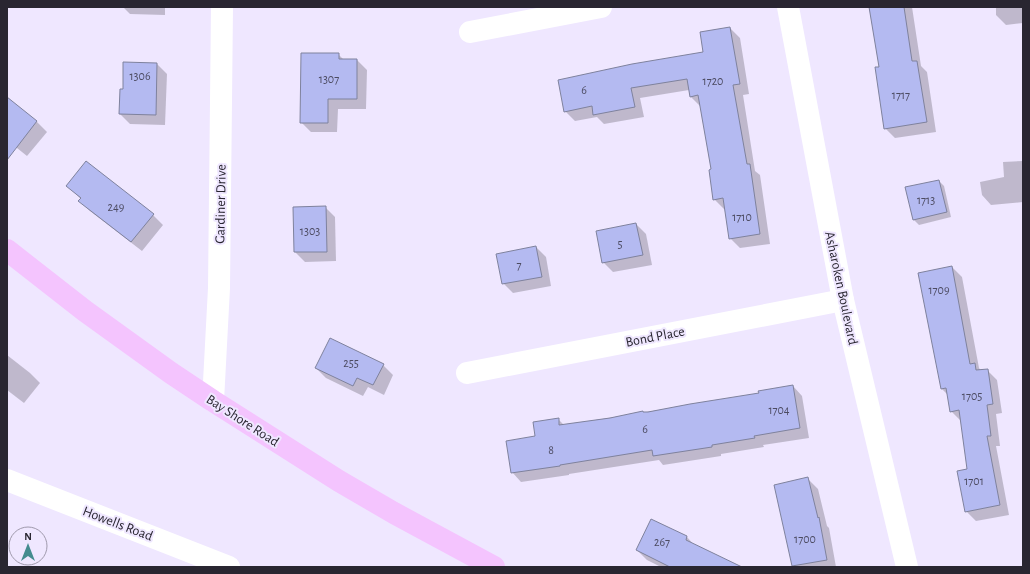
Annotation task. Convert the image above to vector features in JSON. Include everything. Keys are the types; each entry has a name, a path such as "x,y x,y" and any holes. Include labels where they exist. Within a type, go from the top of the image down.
{"main road":[{"name":"Bay Shore Road","path":"7,250 85,311 213,401 339,481 394,513 494,567"}],"street":[{"name":"Gardiner Drive","path":"213,401 219,288 222,7"},
{"path":"470,32 601,7"},
{"name":"Asharoken Boulevard","path":"788,7 843,300 907,567"},
{"name":"Bond Place","path":"467,373 843,300"},
{"name":"Howells Road","path":"7,480 229,567"}],"building":[{"path":"869,7 904,7 912,61 917,61 927,122 884,129 875,67 879,67"},
{"path":"730,27 740,84 733,85 747,164 750,164 760,234 729,239 723,198 713,200 709,170 711,169 698,95 690,97 687,79 631,88 635,107 593,115 592,106 564,112 558,80 632,64 703,52 700,32"},
{"path":"301,53 339,53 339,59 357,59 357,99 328,99 328,123 300,123"},
{"path":"123,62 157,63 156,115 119,114 120,89 123,89"},
{"path":"7,97 37,121 7,160"},
{"path":"86,161 154,214 131,242 78,201 81,198 66,186"},
{"path":"939,180 947,212 913,220 905,187"},
{"path":"326,206 327,252 294,252 293,207"},
{"path":"636,223 643,255 602,263 596,231"},
{"path":"536,246 542,277 502,284 496,254"},
{"path":"952,266 970,364 975,363 976,370 988,369 993,404 987,405 991,436 987,436 1000,505 965,512 957,471 967,469 959,410 950,412 946,388 941,389 918,273"},
{"path":"330,338 384,364 373,385 357,378 353,386 315,368"},
{"path":"793,385 800,428 754,436 755,438 712,445 712,447 653,456 652,450 511,473 506,441 535,436 533,422 559,418 559,425 610,418 643,411 648,412 759,393 758,391"},
{"path":"808,477 818,518 819,517 827,560 792,566 774,485"},
{"path":"651,519 687,536 686,540 742,567 670,567 636,550"}]}
